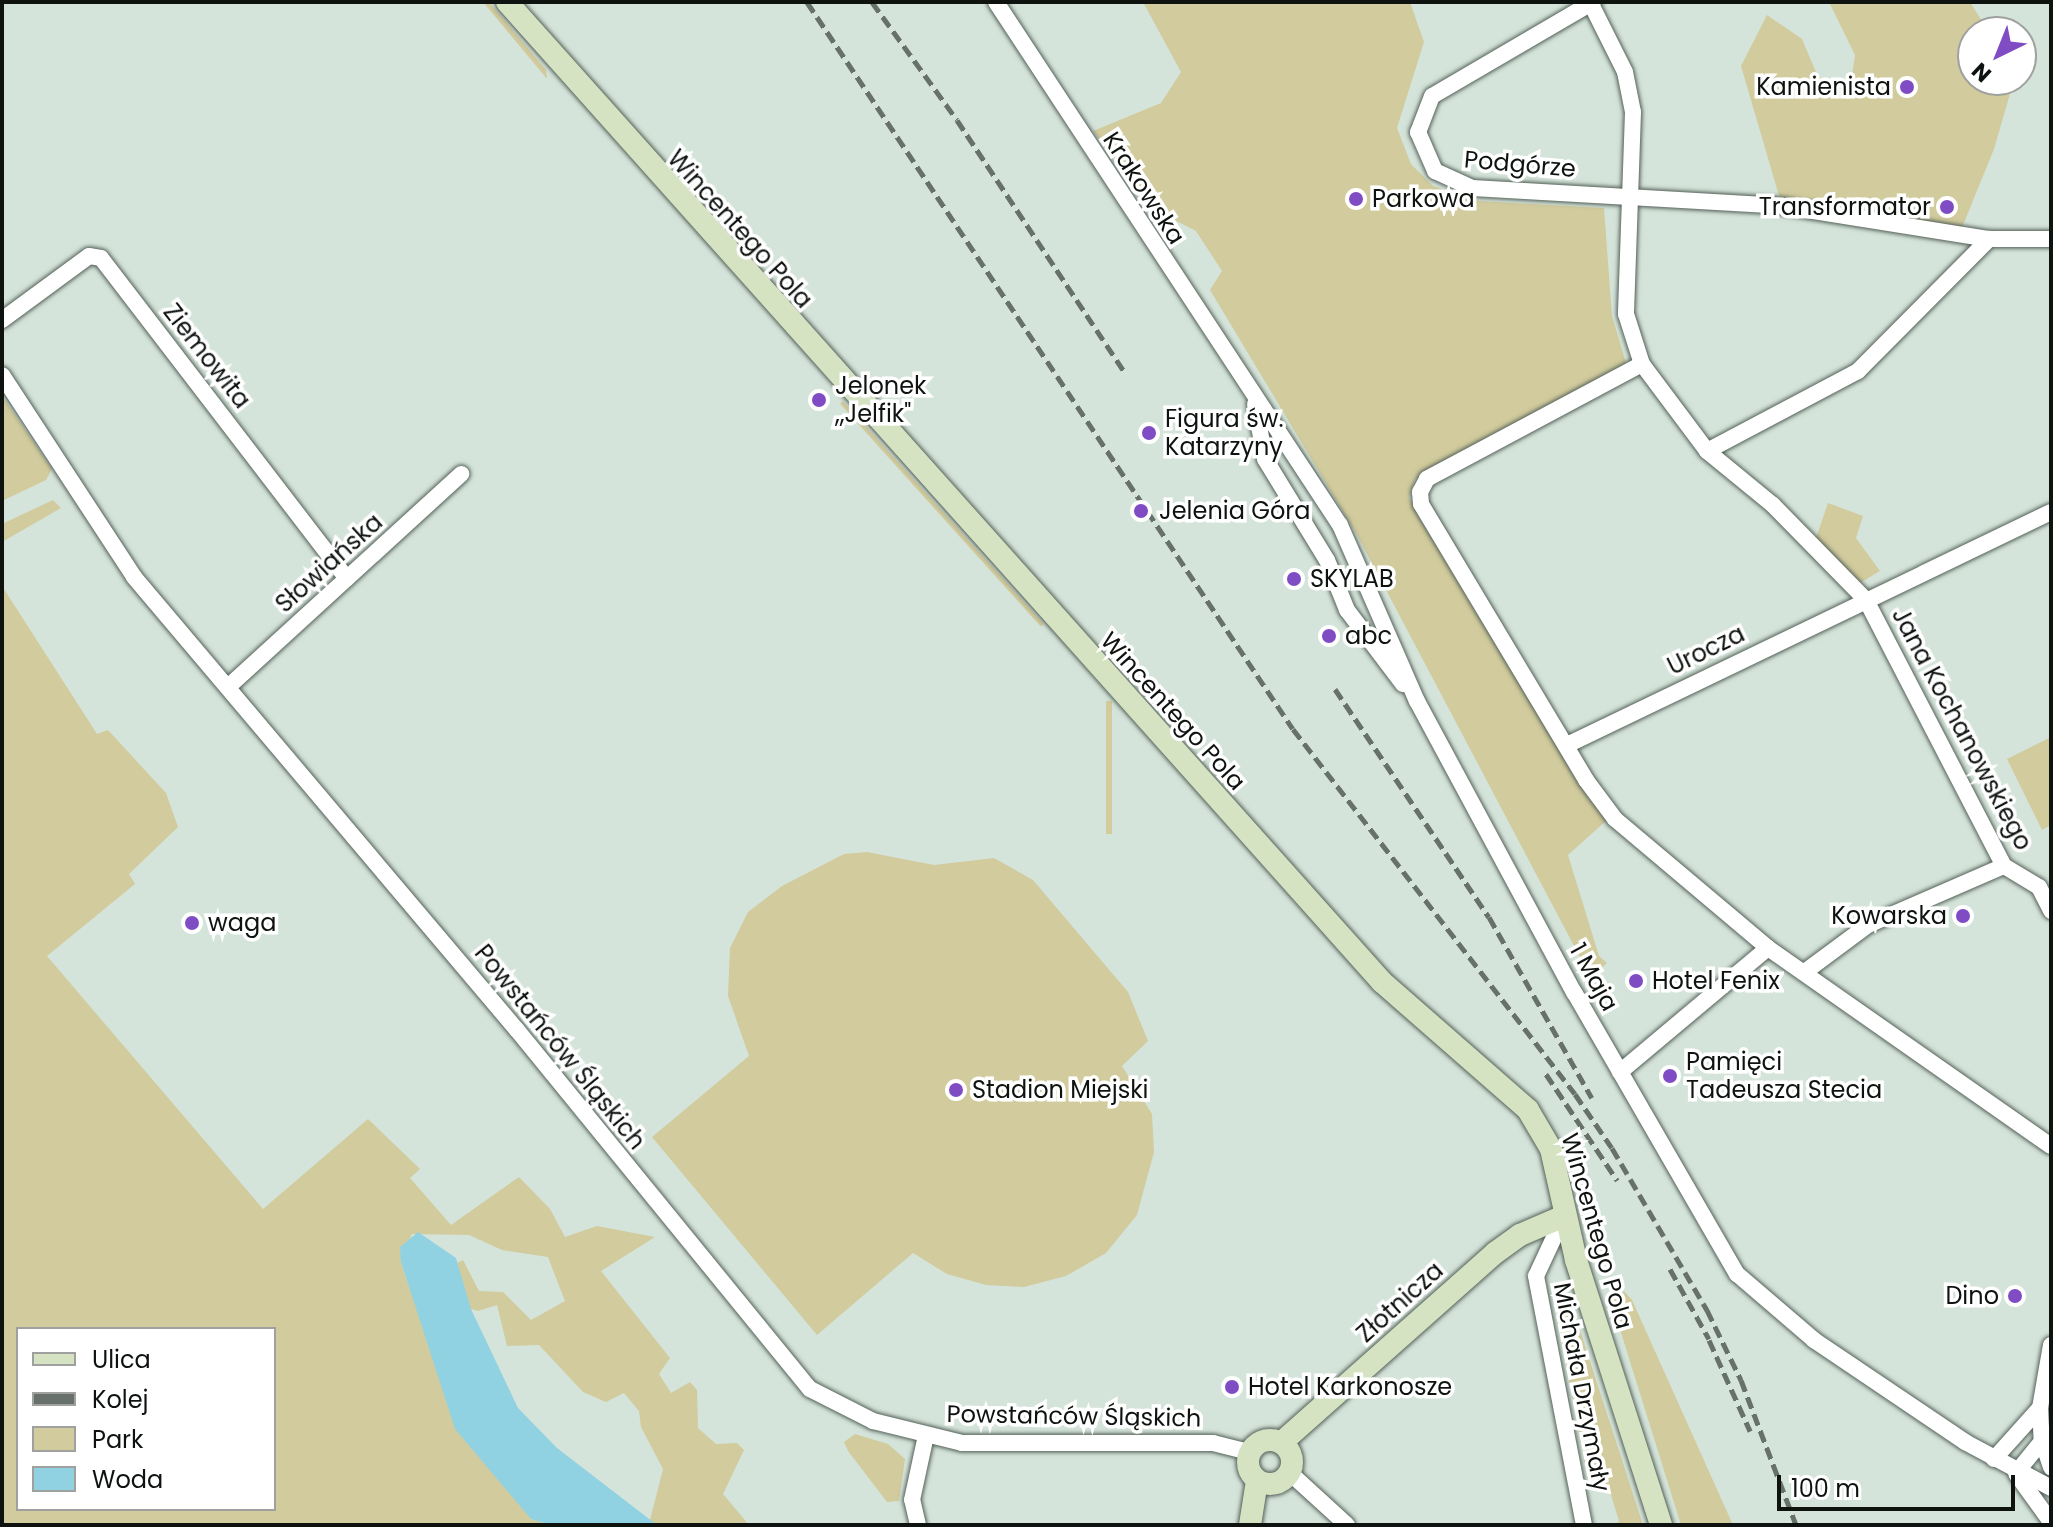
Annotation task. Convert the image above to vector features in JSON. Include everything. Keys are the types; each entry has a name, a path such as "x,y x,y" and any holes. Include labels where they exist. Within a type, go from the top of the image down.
{"street":[{"name":"Wincentego Pola","path":"507,2 1382,982 1516,1095 1544,1132 1564,1216 1661,1525"},
{"name":"Krakowska","path":"996,2 1254,399"},
{"name":"Podgórze","path":"1642,364 1626,314 1633,198 1633,112 1625,72 1591,2 1441,87 1418,122 1420,145 1435,171 1458,185 1633,198 1782,206 1989,239 2051,239"},
{"path":"1707,451 1858,371 1989,239"},
{"name":"Ziemowita","path":"2,320 89,256 101,258 347,579"},
{"path":"1866,600 1773,505 1707,451 1642,364 1427,479 1420,492 1421,504 1615,819 1768,948 1806,971 2051,1146"},
{"name":"Powstańców Śląskich","path":"2,375 134,577 797,1375 838,1407 962,1443 1213,1443 1250,1452"},
{"path":"1254,399 1265,459 1327,560 1347,610 1417,701"},
{"name":"1 Maja","path":"1254,399 1340,525 1417,701 1722,1253 1754,1293 1814,1340 2016,1473 2051,1488"},
{"name":"Słowiańska","path":"228,687 461,474"},
{"name":"Urocza","path":"1567,745 2051,512"},
{"name":"Jana Kochanowskiego","path":"1866,600 2004,866 2045,884 2051,911"},
{"path":"1806,971 1868,925 2004,866"},
{"path":"1620,1072 1768,948"},
{"name":"Złotnicza","path":"1281,1443 1495,1253 1520,1235 1564,1216"},
{"name":"Michała Drzymały","path":"1564,1216 1536,1276 1584,1525"},
{"path":"2051,1345 2040,1408 2042,1441 2051,1467"},
{"path":"1994,1459 2040,1408"},
{"path":"918,1525 912,1500 926,1435"},
{"path":"2016,1473 2042,1441"},
{"path":"1250,1525 1257,1481 1248,1468 1250,1452 1261,1442 1281,1443 1292,1457 1290,1473 1275,1484 1257,1481"},
{"path":"1290,1473 1347,1525"},
{"name":"1 Maja","path":"2016,1473 2051,1522"}],"green space":[{"path":"483,2 489,2 546,70 547,79"},
{"path":"1143,2 1410,2 1424,42 1397,128 1411,164 1433,186 1479,201 1604,208 1612,316 1626,363 1415,479 1409,498 1607,820 1568,855 1599,956 1607,963 1591,978 1357,535 1210,290 1222,271 1196,231 1157,211 1093,131 1161,103 1181,72"},
{"path":"1829,2 1970,2 1979,16 1957,16 1957,96 2009,96 1994,149 1959,235 1782,206 1741,66 1767,15 1802,39 1818,77 1840,81 1852,75 1855,55"},
{"path":"2,396 52,469 46,480 2,501"},
{"path":"843,401 1044,624 1041,627 840,404"},
{"path":"53,500 61,508 2,542 2,524"},
{"path":"1828,503 1863,516 1856,538 1880,571 1860,583 1816,538"},
{"path":"2,586 97,734 108,730 166,793 178,827 129,874 135,884 47,956 263,1209 368,1119 420,1169 410,1178 451,1225 519,1177 550,1209 565,1237 597,1226 655,1237 601,1271 670,1358 659,1374 671,1393 690,1382 697,1390 698,1428 716,1444 737,1443 744,1450 723,1494 749,1525 657,1525 650,1520 663,1469 641,1427 639,1411 624,1393 606,1402 583,1392 539,1345 507,1346 497,1305 478,1311 465,1307 451,1266 463,1260 479,1291 503,1292 531,1320 565,1301 548,1257 502,1250 469,1235 412,1234 401,1262 410,1289 531,1519 550,1525 2,1525"},
{"path":"1106,701 1112,701 1112,834 1106,834"},
{"path":"2051,737 2051,825 2042,830 2007,759"},
{"name":"Stadion Miejski","path":"867,852 934,865 994,858 1033,880 1128,992 1148,1041 1122,1066 1152,1114 1154,1152 1137,1215 1106,1253 1066,1276 1024,1287 986,1285 947,1274 913,1253 817,1335 652,1137 749,1056 728,996 730,948 748,912 782,886 844,854"},
{"path":"1565,1281 1643,1525 1615,1525 1619,1521 1611,1495 1589,1486 1551,1284"},
{"path":"1624,1291 1632,1300 1733,1525 1681,1525 1613,1307 1612,1293"},
{"path":"855,1434 888,1444 905,1459 899,1501 887,1502 848,1451 844,1442"}],"water":[{"path":"418,1232 456,1258 471,1309 518,1408 557,1448 657,1525 550,1525 531,1519 455,1429 401,1262 400,1247"}],"railway":[{"path":"807,2 1293,729 1575,1094 1612,1148 1707,1310 1741,1380 1796,1525"},
{"path":"872,2 957,120 1125,373"},
{"path":"1335,689 1489,917 1592,1098"},
{"path":"1546,1074 1617,1180"},
{"path":"1670,1269 1709,1339"},
{"path":"1709,1340 1750,1431"}],"place":[{"name":"Kamienista","path":"1907,87"},
{"name":"Parkowa","path":"1356,199"},
{"name":"Transformator","path":"1947,207"},
{"name":"Jelonek ,,Jelfik\"","path":"819,400"},
{"name":"Figura św. Katarzyny","path":"1149,433"},
{"name":"Jelenia Góra","path":"1141,511"},
{"name":"SKYLAB","path":"1294,579"},
{"name":"abc","path":"1329,636"},
{"name":"Kowarska","path":"1963,916"},
{"name":"waga","path":"192,923"},
{"name":"Hotel Fenix","path":"1636,981"},
{"name":"Pamięci Tadeusza Stecia","path":"1670,1076"},
{"name":"Stadion Miejski","path":"956,1090"},
{"name":"Dino","path":"2015,1296"},
{"name":"Hotel Karkonosze","path":"1232,1387"}]}
